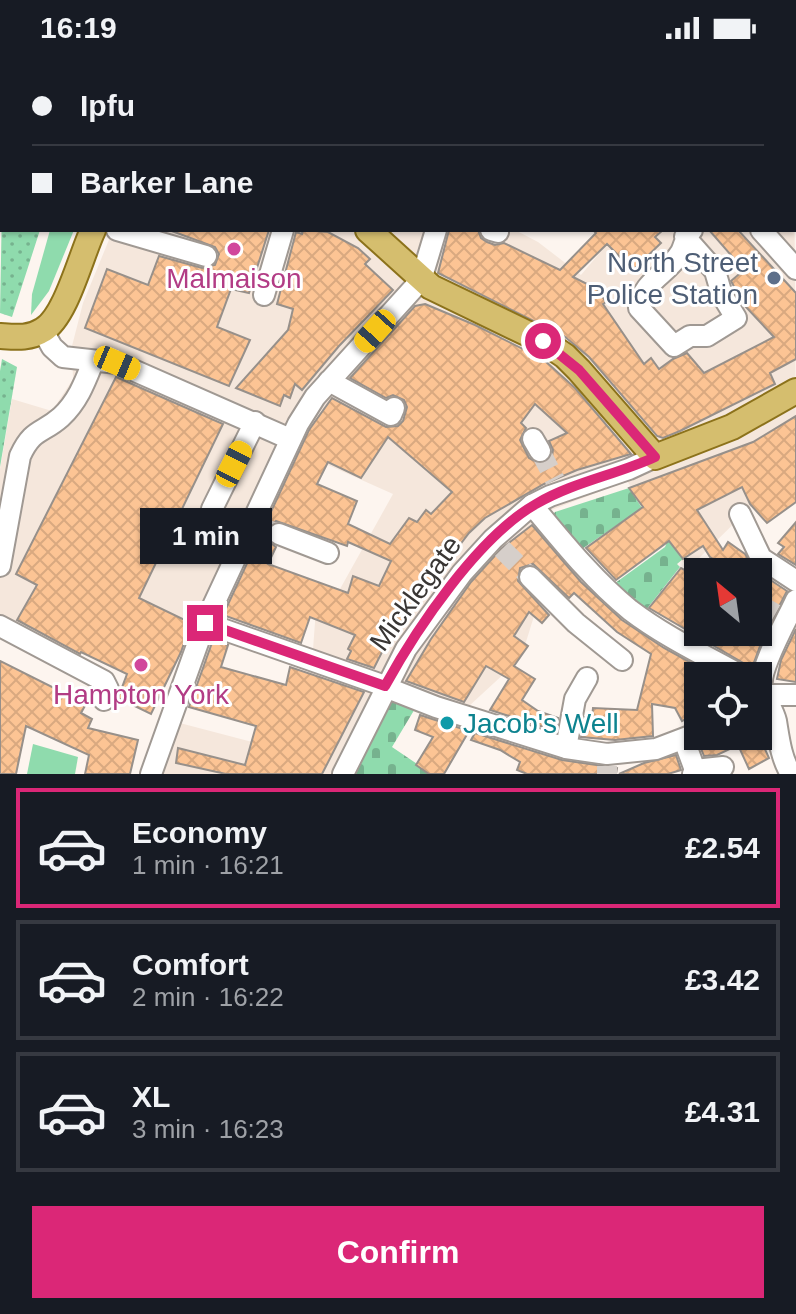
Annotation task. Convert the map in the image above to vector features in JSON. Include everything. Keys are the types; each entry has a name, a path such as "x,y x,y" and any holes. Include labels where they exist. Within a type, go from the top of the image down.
{"main road":[{"path":"2,335 27,337 43,331 55,318 92,232"},
{"path":"371,232 421,280 543,341 565,356 655,457"},
{"name":"Micklegate","path":"655,457 732,427 796,391"}],"street":[{"path":"124,232 206,256"},
{"path":"264,295 282,232"},
{"path":"151,774 205,623 254,525 290,439 315,397 421,280 435,232"},
{"path":"763,232 796,269"},
{"path":"689,234 715,271 722,295 736,318 707,336 690,336 674,346 639,308 641,293 681,252 689,234"},
{"path":"43,331 57,354 74,360 117,363 290,439"},
{"path":"0,566 20,456 28,440 40,428 58,420 79,396 93,362"},
{"path":"329,381 391,415 394,408"},
{"path":"212,509 255,422"},
{"name":"Micklegate","path":"343,774 385,686 415,636 462,573 497,544 532,505 558,486 629,469 655,457"},
{"path":"532,505 570,551 631,610 717,662"},
{"path":"740,514 761,558 796,581"},
{"path":"279,534 328,553"},
{"path":"530,577 576,623 622,660"},
{"path":"768,662 788,617"},
{"path":"205,623 463,716 607,760 656,749 684,739"},
{"path":"0,626 104,681 108,689 104,700"},
{"path":"566,748 575,699 587,678"},
{"path":"772,692 796,695"},
{"path":"772,709 784,764 792,771"},
{"path":"692,750 694,772 723,767"}],"shaded area":[{"path":"112,232 519,232 538,242 581,275 617,232 795,232 796,462 699,558 684,558 684,563 627,481 536,516 557,542 521,658 456,718 416,707 356,774 163,774 176,722 283,750 312,663 318,582 340,589 393,494 290,448 214,628 233,635 222,667 199,662 197,626 152,603 139,626 106,611 76,663 0,630 0,469 12,399 52,411 73,379 72,346 83,303"}],"green space":[{"path":"2,232 39,232 12,317 0,313"},
{"path":"49,232 73,232 49,291 31,315 32,294"},
{"path":"2,359 17,367 0,467 0,371"},
{"path":"629,488 642,508 579,551 552,516 555,512"},
{"path":"668,540 683,559 642,615 611,586 665,547"},
{"path":"392,699 416,707 392,747 432,774 356,774"},
{"path":"33,744 78,757 75,774 27,774"}],"building":[{"path":"174,232 268,232 249,293 231,289 217,327 250,340 229,386 85,328 107,269 148,285 159,256 202,268 215,265 219,254 215,247"},
{"path":"296,232 328,232 358,248 370,259 365,264 393,290 302,390 295,384 290,398 284,395 280,406 236,388 288,330 293,309 277,304"},
{"path":"448,232 479,232 487,242 495,245 504,243 560,270 595,232 661,232 655,237 661,243 633,270 607,244 573,277 597,289 606,302 603,304 644,364 651,358 659,369 687,353 704,373 774,337 744,305 731,281 744,270 711,232 740,232 796,293 796,359 770,373 775,384 663,438 657,436 589,357 564,336 438,273"},
{"path":"425,304 543,359 575,388 631,454 577,470 544,484 485,518 469,533 389,638 374,668 347,659 355,635 310,617 301,643 223,615 309,430 332,398 386,427 398,426 403,421 407,407 404,400 393,395 386,398 350,378 415,306","holes":["535,404 567,433 549,441 552,457 541,464 529,458 520,440 526,428 521,423","388,437 452,492 431,514 426,510 417,522 409,518 390,544 348,524 357,501 317,484 328,462 361,478","276,521 347,546 348,542 391,561 379,586 353,576 348,593 268,564 276,547 268,541 267,530"]},
{"path":"116,377 223,424 139,598 191,623 181,652 151,714 118,698 127,674 80,654 17,620 37,585 16,574"},
{"path":"796,416 796,502 767,523 750,504 742,487 697,510 723,550 728,542 747,558 712,558 703,546 683,559 669,541 616,580 586,548 643,507 629,488 753,442"},
{"path":"796,522 796,565 778,554 784,547 778,543"},
{"path":"532,525 581,582 622,620 690,662 684,662 684,720 675,708 652,704 653,736 615,740 581,737 585,717 592,718 593,708 637,710 651,654 617,632 574,593 569,598 533,564 520,568 518,581 549,615 542,623 529,612 514,636 528,646 514,666 535,679 522,700 538,711 558,718 556,731 490,710 509,679 486,666 464,702 406,681 471,582 501,549"},
{"path":"681,568 684,570 684,628 649,608"},
{"path":"772,581 787,591 772,620"},
{"path":"796,629 796,682 777,679 781,660"},
{"path":"213,640 228,645 221,667 286,685 290,667 364,692 322,774 226,774 176,763 178,748 245,765 256,726 189,707"},
{"path":"714,646 760,646 754,662 742,662"},
{"path":"0,661 86,704 81,713 92,719 88,728 138,740 130,774 85,774 89,755 26,726 16,774 0,774"},
{"path":"420,715 469,731 444,774 429,774 416,765 433,737 415,730"},
{"path":"475,733 562,760 617,768 616,774 527,774 517,770 520,762 500,750 471,740"},
{"path":"702,750 728,750 717,755 704,756"},
{"path":"740,750 765,750 769,758 749,769"},
{"path":"676,755 681,770 668,774 619,774 644,763"}],"tunnel":[{"path":"540,451 555,480"},
{"path":"257,526 279,534"},
{"path":"502,549 530,577"},
{"path":"772,612 777,615"},
{"path":"607,766 607,774"}],"place":[{"name":"Malmaison","path":"234,249"},
{"name":"North Street Police Station","path":"774,278"},
{"name":"Hampton York","path":"141,665"},
{"name":"Jacob's Well","path":"447,723"}],"route":[{"path":"205,623 385,686 406,649 462,573 499,533 532,505 655,457 579,370 543,341"}]}
